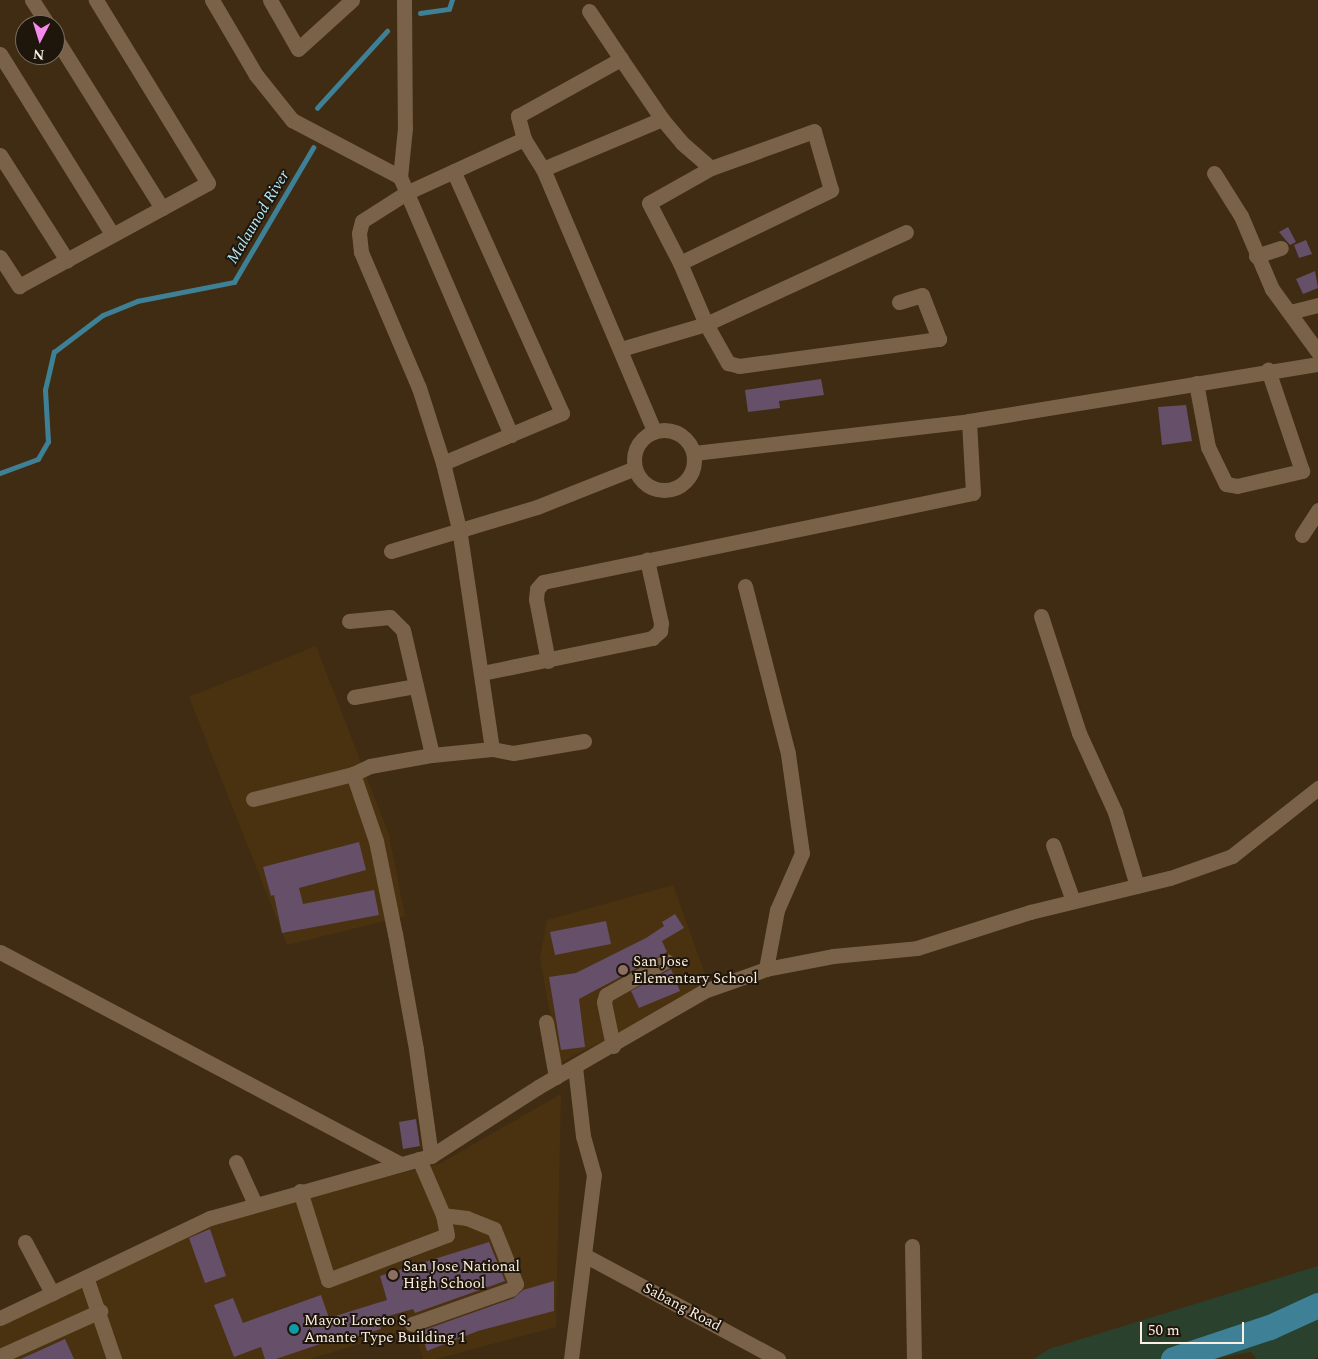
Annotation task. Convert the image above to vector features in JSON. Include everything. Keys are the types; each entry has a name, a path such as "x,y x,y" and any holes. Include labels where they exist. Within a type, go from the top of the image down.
{"street":[{"path":"32,0 42,15"},
{"path":"0,257 19,286 208,183 96,0"},
{"path":"212,0 256,75 292,120 400,177"},
{"path":"270,0 298,49 345,2"},
{"path":"404,0 405,128 400,177 511,435"},
{"path":"588,11 662,120 682,143 711,168"},
{"path":"65,53 162,208"},
{"path":"0,54 112,234"},
{"path":"621,59 518,116 524,139 543,168 654,431"},
{"path":"543,168 662,120"},
{"path":"680,262 831,190 814,131 711,168 649,203 680,262 706,324 728,363 739,366 939,339 922,296 899,302"},
{"path":"492,749 459,529 443,463 419,388 361,252 359,233 362,221 406,193 524,139"},
{"path":"0,155 67,260"},
{"path":"443,463 562,413 453,171"},
{"path":"1214,174 1242,216 1256,256 1272,290 1318,352"},
{"path":"621,349 706,324 906,232"},
{"path":"1256,256 1281,248"},
{"path":"1290,312 1318,305"},
{"path":"694,453 969,421 1268,370 1318,364"},
{"path":"1196,383 1208,447 1226,484 1236,486 1302,471 1268,370"},
{"path":"548,660 536,599 537,589 543,582 973,493 969,421"},
{"path":"654,431 674,431 683,436 694,453 692,473 686,482 672,489 656,489 646,485 635,468 634,459 640,442 654,431"},
{"path":"391,551 537,507 635,468"},
{"path":"1302,535 1318,510"},
{"path":"482,673 652,638 660,631 661,623 647,560"},
{"path":"745,586 788,754 802,853 777,910 766,969"},
{"path":"1041,616 1079,734 1115,812 1137,886"},
{"path":"349,621 390,617 403,630 432,755"},
{"path":"354,697 416,686"},
{"path":"253,799 353,774 370,766 432,755 492,749 513,753 584,741"},
{"path":"300,1190 328,1280 448,1235 425,1157 416,1049 376,841 353,774"},
{"path":"0,1318 86,1277 128,1254 210,1218 300,1190 425,1157 556,1077 613,1046 704,991 766,969 833,956 917,948 1073,901 1137,886 1232,856 1318,788"},
{"path":"1052,845 1073,901"},
{"path":"0,952 400,1164"},
{"path":"613,1046 604,1002 606,995 666,961"},
{"path":"546,1022 556,1077"},
{"path":"571,1359 586,1256 594,1175 583,1136 575,1067"},
{"path":"236,1162 255,1204"},
{"path":"412,1324 511,1289 516,1284 494,1229 467,1218 443,1215"},
{"path":"25,1242 52,1293"},
{"path":"912,1246 914,1359"},
{"name":"Sabang Road","path":"586,1256 778,1359"},
{"path":"86,1277 100,1311 114,1359"},
{"path":"0,1356 100,1311"}],"shaded area":[{"path":"316,646 389,835 405,916 287,945 189,697"},
{"name":"San Jose Elementary School","path":"673,885 708,982 631,1027 559,1063 540,958 547,920"},
{"name":"San Jose National High School","path":"561,1094 556,1327 436,1359 423,1359 413,1328 309,1359 0,1359 0,1326 210,1223 441,1163"}],"green space":[{"path":"1318,1266 1318,1357 1313,1359 1257,1359 1251,1352 1213,1359 1034,1359 1049,1349"}],"building":[{"path":"1288,227 1296,242 1290,245 1279,232"},
{"path":"1306,240 1312,254 1299,258 1294,245"},
{"path":"1315,271 1318,288 1303,294 1296,279"},
{"path":"821,379 824,395 779,401 780,408 748,412 745,390"},
{"path":"1186,405 1192,441 1162,445 1158,407"},
{"path":"359,842 366,870 299,888 303,904 374,890 379,915 282,933 274,895 271,896 263,867"},
{"path":"675,914 684,928 662,941 667,952 579,999 585,1047 561,1050 549,977 576,973 646,938 664,926 662,922"},
{"path":"606,921 611,944 555,955 550,932"},
{"path":"671,969 680,991 639,1008 631,991"},
{"path":"416,1119 420,1146 403,1149 399,1122"},
{"path":"210,1229 226,1276 205,1283 189,1238"},
{"path":"489,1242 505,1281 415,1313 413,1309 378,1319 381,1329 352,1338 350,1334 276,1359 265,1359 261,1347 234,1357 214,1305 233,1298 243,1323 321,1295 329,1318 387,1300 380,1276"},
{"path":"554,1281 554,1311 478,1331 427,1351 421,1331 514,1298 523,1290"},
{"path":"65,1339 74,1359 21,1359"}],"waterway":[{"name":"Malaunod River","path":"420,13 449,9 452,0"},
{"name":"Malaunod River","path":"317,108 387,31"},
{"name":"Malaunod River","path":"0,473 38,459 48,442 45,390 54,352 103,315 137,301 234,282 313,148"},
{"path":"1173,1359 1270,1327 1318,1305"}],"place":[{"name":"San Jose Elementary School","path":"623,970"},
{"name":"San Jose National High School","path":"393,1275"},
{"name":"Mayor Loreto S. Amante Type Building 1","path":"294,1329"}]}
